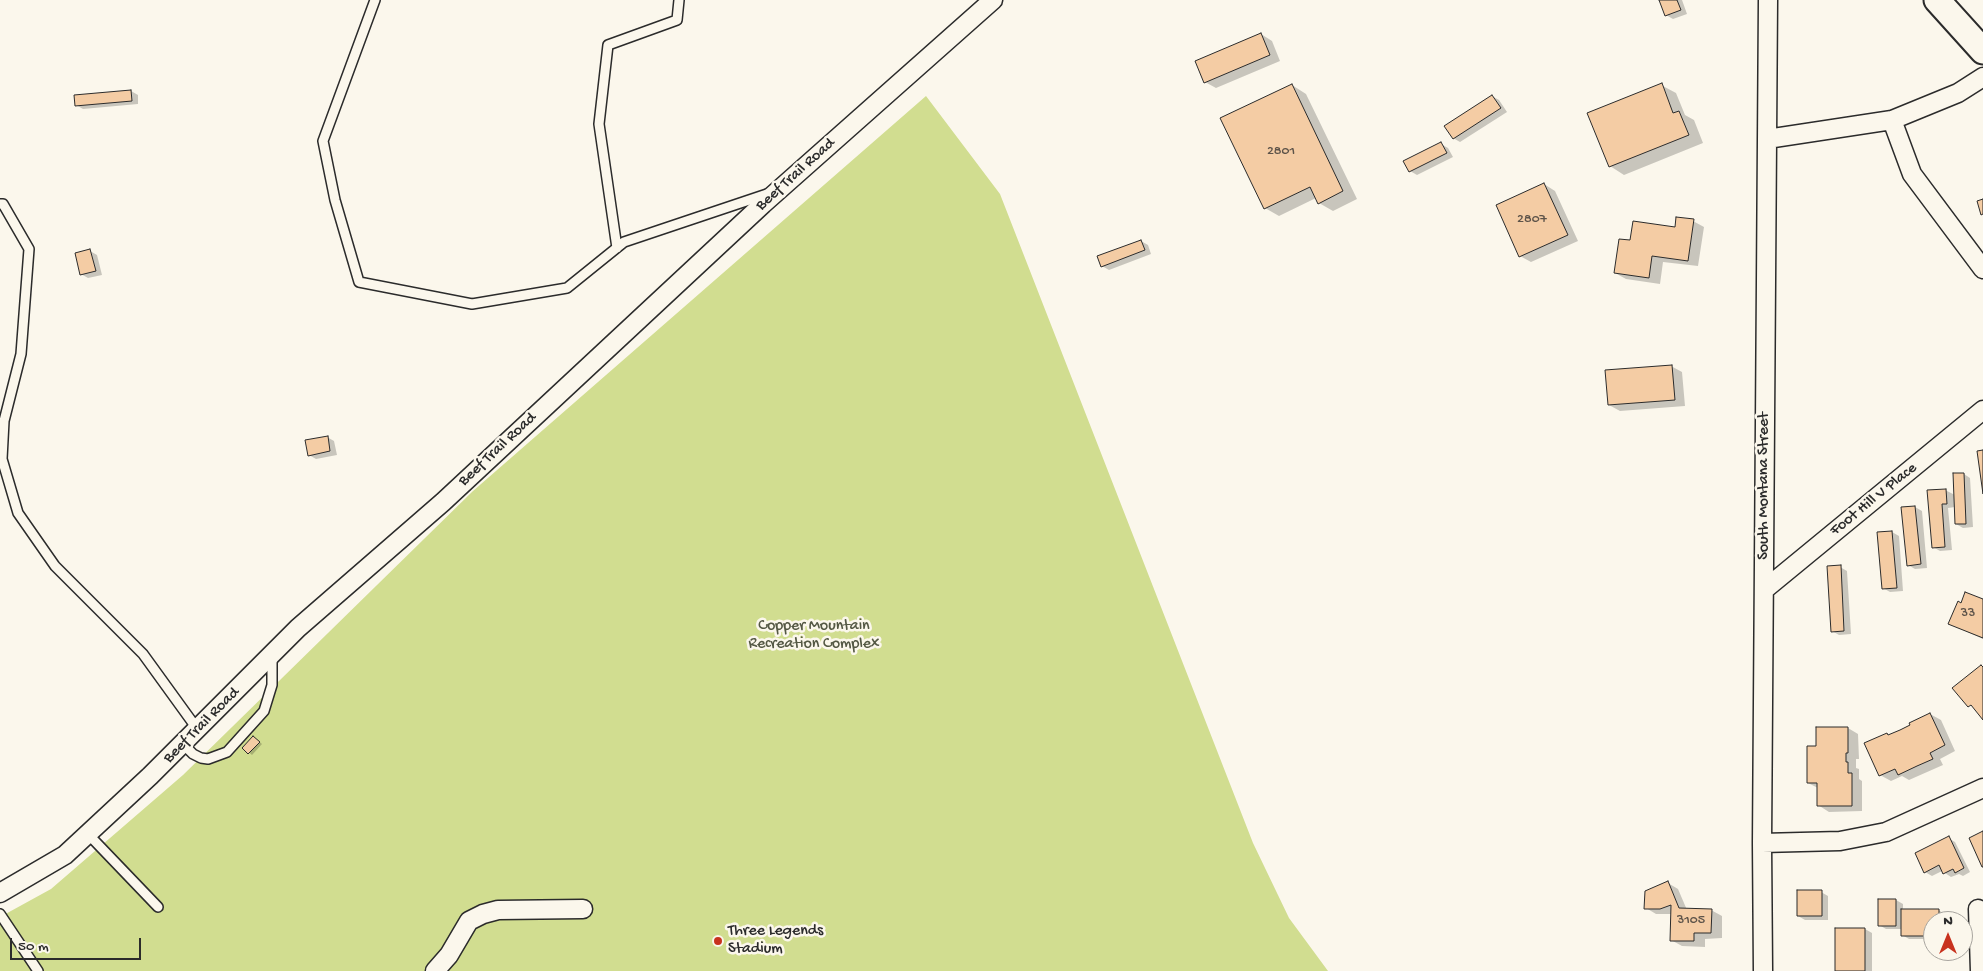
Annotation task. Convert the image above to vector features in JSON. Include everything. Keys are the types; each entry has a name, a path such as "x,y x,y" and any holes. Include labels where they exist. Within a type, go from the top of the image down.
{"street":[{"name":"Beef Trail Road","path":"0,893 65,855 198,730 272,657 298,628 442,502 779,189 993,0"},
{"name":"South Montana Street","path":"1763,971 1762,843 1768,0"},
{"path":"1937,0 1983,51"},
{"path":"1767,139 1892,120 1958,93 1983,77"},
{"path":"1892,120 1912,174 1983,269"},
{"name":"Foot Hill V Place","path":"1764,590 1983,410"},
{"path":"1762,843 1840,841 1886,832 1983,788"},
{"path":"1978,909 1980,971"},
{"path":"435,971 449,956 469,921 483,914 498,910 583,910"}],"lane":[{"path":"375,0 323,141 335,200 359,282 472,304 566,288 624,242 779,189"},
{"path":"617,248 600,124 608,45 678,20 680,0"},
{"path":"0,204 3,204 29,249 20,354 4,421 2,459 18,513 56,566 144,654 198,730"},
{"path":"183,744 193,754 208,758 227,752 264,711 272,685 272,657"},
{"path":"88,834 158,907"},
{"path":"0,914 38,971"}],"green space":[{"name":"Copper Mountain Recreation Complex","path":"926,96 1000,194 1253,843 1289,918 1328,971 0,971 0,917 51,889 183,775 473,491"}],"building":[{"path":"1659,0 1677,0 1681,10 1665,16"},
{"path":"1261,33 1270,55 1204,83 1195,61"},
{"path":"1662,83 1673,113 1679,111 1689,135 1609,167 1587,113"},
{"path":"1292,84 1343,191 1318,204 1310,187 1264,209 1220,118"},
{"path":"131,90 132,101 75,106 74,95"},
{"path":"1492,95 1501,108 1453,139 1444,126"},
{"path":"1441,142 1447,153 1409,172 1403,161"},
{"path":"1544,183 1568,235 1519,257 1496,205"},
{"path":"1983,199 1983,214 1981,215 1977,201"},
{"path":"1676,217 1694,219 1688,261 1652,256 1649,278 1614,273 1619,239 1630,240 1633,221 1675,227"},
{"path":"1141,240 1145,250 1101,267 1097,256"},
{"path":"90,249 96,271 80,275 75,253"},
{"path":"1672,365 1675,400 1608,405 1605,370"},
{"path":"328,436 330,451 308,456 305,440"},
{"path":"1983,450 1983,494 1977,451"},
{"path":"1953,473 1964,473 1966,524 1955,524"},
{"path":"1946,489 1947,504 1942,504 1945,547 1932,548 1927,490"},
{"path":"1915,506 1921,564 1907,566 1901,507"},
{"path":"1892,531 1897,588 1882,589 1877,532"},
{"path":"1841,565 1844,631 1831,632 1827,566"},
{"path":"1965,592 1983,599 1983,638 1948,624 1958,601 1961,603"},
{"path":"1981,665 1983,667 1983,720 1971,705 1968,707 1952,688"},
{"path":"1930,713 1945,745 1930,753 1933,759 1898,775 1895,769 1879,776 1864,743 1887,733 1888,735 1900,730 1910,725 1909,723"},
{"path":"1816,727 1848,727 1846,762 1848,762 1848,773 1852,773 1852,806 1817,806 1817,783 1807,783 1807,746 1816,746"},
{"path":"253,736 260,742 248,754 242,748"},
{"path":"1983,831 1983,867 1982,867 1969,838"},
{"path":"1949,836 1964,868 1955,873 1953,869 1943,874 1939,865 1924,873 1915,853"},
{"path":"1668,881 1679,908 1712,909 1711,933 1694,933 1694,941 1670,941 1671,905 1660,909 1644,909 1645,891"},
{"path":"1797,890 1822,890 1822,916 1797,916"},
{"path":"1878,899 1896,899 1896,926 1878,926"},
{"path":"1901,909 1939,909 1939,911 1923,911 1923,936 1901,936"},
{"path":"1835,928 1865,928 1865,971 1835,971"}],"place":[{"name":"Three Legends Stadium","path":"718,941"}]}
